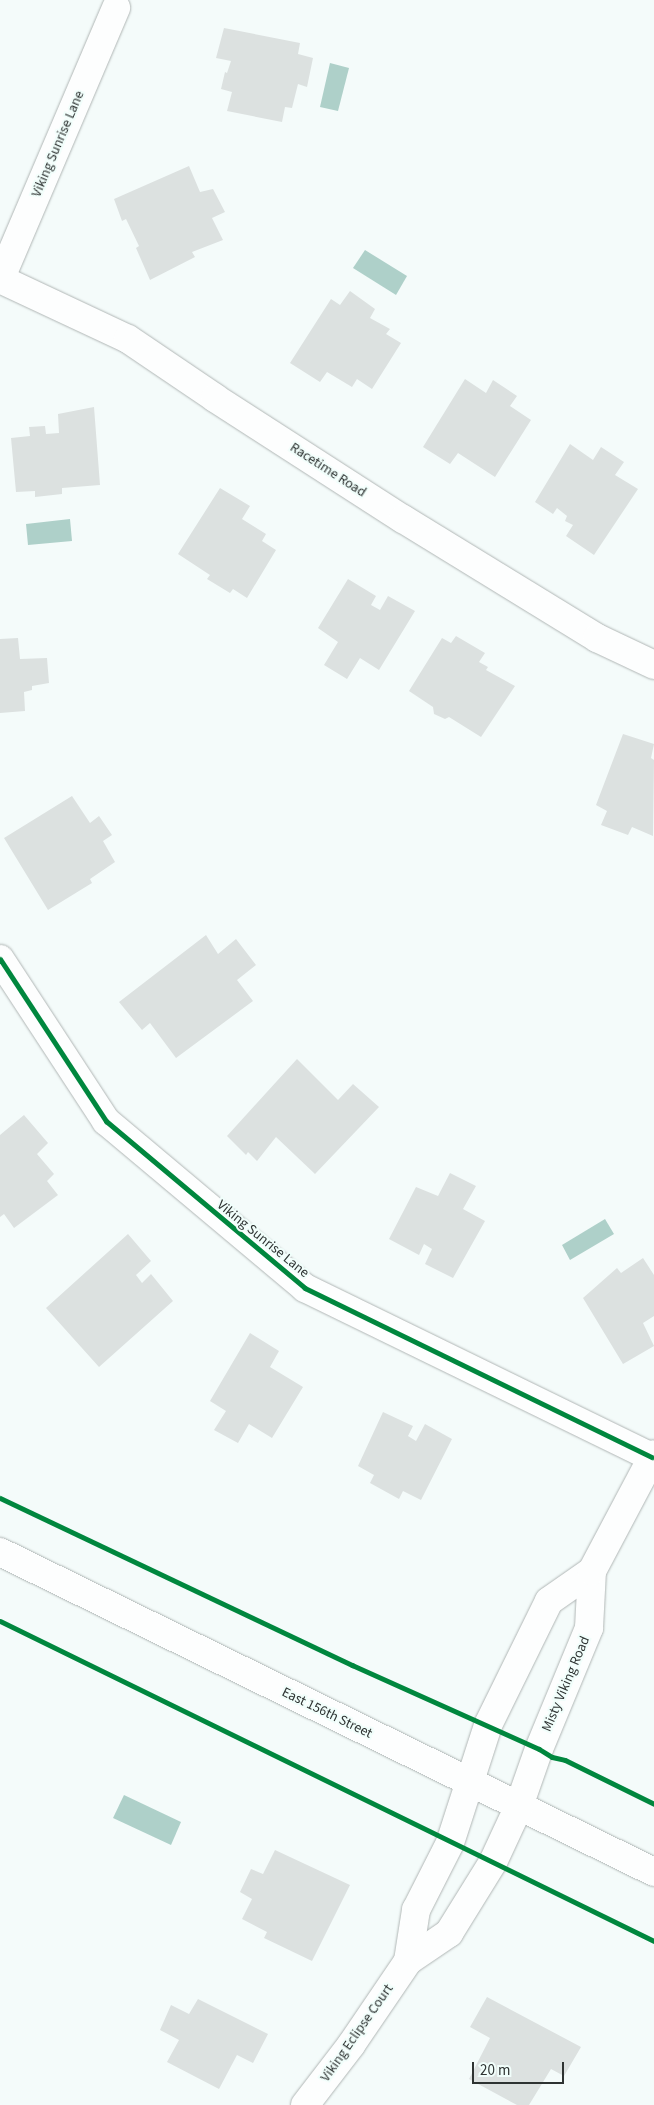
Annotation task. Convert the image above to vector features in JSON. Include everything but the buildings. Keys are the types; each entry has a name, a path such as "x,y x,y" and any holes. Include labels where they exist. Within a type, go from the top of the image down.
{"street":[{"name":"Viking Sunrise Lane","path":"0,280 116,8"},
{"name":"Racetime Road","path":"0,280 128,339 215,398 403,519 597,638 654,666"},
{"name":"Viking Sunrise Lane","path":"0,959 106,1121 305,1288 653,1455"},
{"name":"Misty Viking Road","path":"519,1806 539,1749 590,1628 592,1570 653,1455"},
{"name":"East 156th Street","path":"0,1552 654,1872"},
{"name":"Viking Eclipse Court","path":"408,1961 416,1910 450,1843 488,1725 549,1601 592,1570"},
{"name":"Viking Eclipse Court","path":"305,2105 351,2046 408,1961 448,1933 493,1862 519,1806"}],"shaded area":[{"path":"330,63 349,68 338,111 320,107"},
{"path":"365,250 407,276 396,295 353,268"},
{"path":"70,519 72,541 28,545 26,524"},
{"path":"605,1219 614,1234 570,1260 562,1245"},
{"path":"124,1795 181,1822 171,1845 113,1818"}],"cycle path":[{"path":"0,959 106,1121 305,1288 652,1457"},
{"path":"0,1498 352,1665 539,1749 552,1757 565,1760 654,1804"},
{"path":"0,1621 654,1941"}]}
